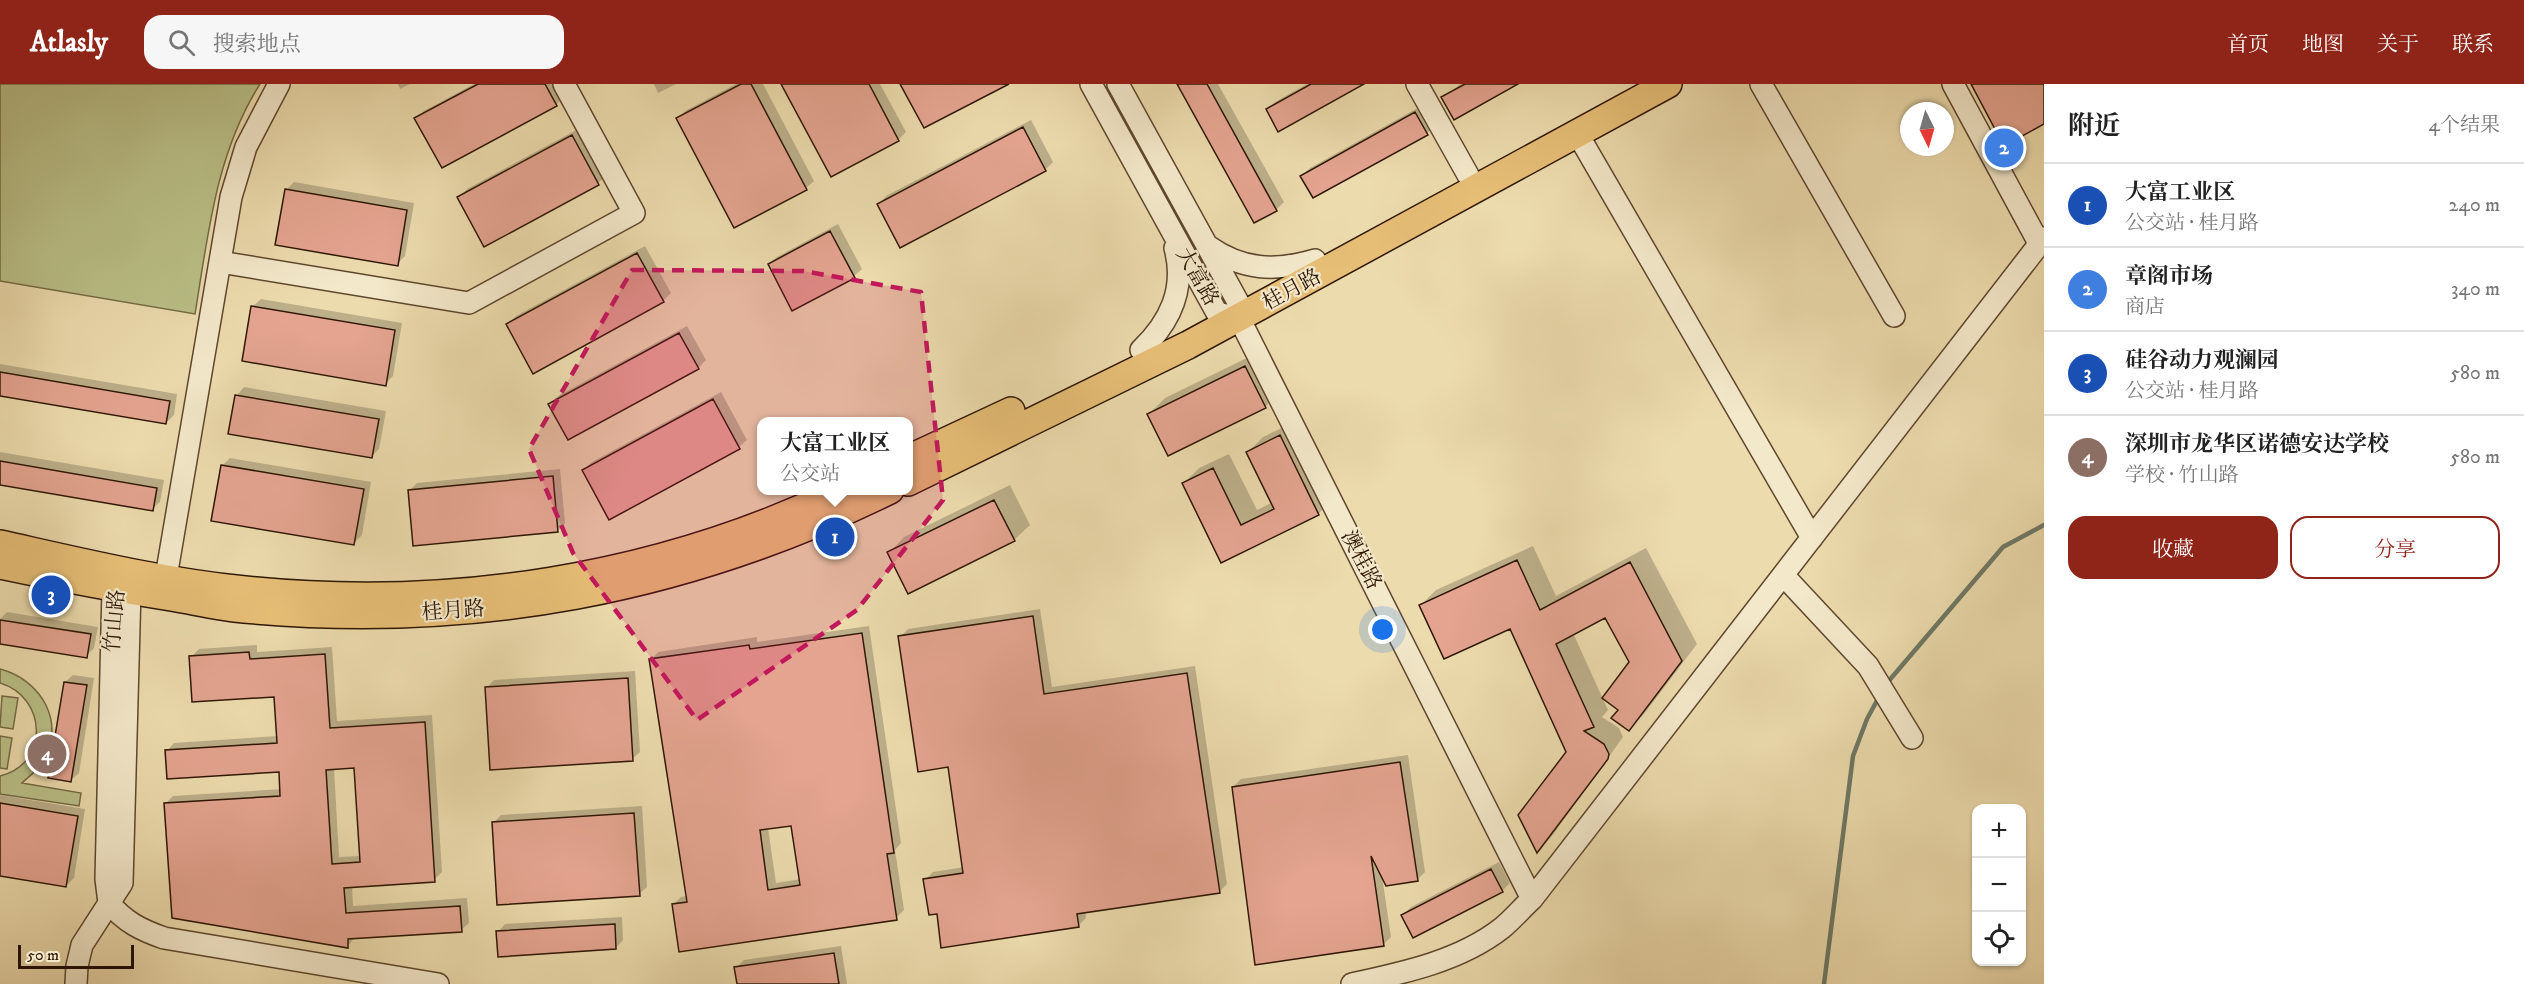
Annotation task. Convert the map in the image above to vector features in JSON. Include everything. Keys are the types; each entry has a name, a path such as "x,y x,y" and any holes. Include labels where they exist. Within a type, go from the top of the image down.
{"main road":[{"name":"桂月路","path":"913,457 1141,350 1231,311 1315,260 1634,84"},
{"name":"桂月路","path":"913,480 1231,311 1577,134 1668,84"},
{"name":"桂月路","path":"0,544 122,583 166,577 244,590 317,595 392,596 499,588 620,569 757,528 831,495"},
{"name":"桂月路","path":"0,565 122,583 241,609 307,614 374,615 516,606 589,594 658,579 734,556 801,531 879,495"}],"street":[{"path":"166,577 220,262 238,171 256,123 279,84"},
{"path":"220,262 469,303 634,213 564,84"},
{"name":"大富路","path":"1090,84 1171,230 1231,311"},
{"name":"大富路","path":"1118,84 1206,244 1231,311"},
{"path":"1417,84 1468,175"},
{"path":"1761,84 1894,316"},
{"path":"1352,984 1390,980 1460,953 1502,928 1532,899 2042,241 1953,84"},
{"path":"1577,134 1812,538"},
{"path":"1149,191 1170,180"},
{"path":"1141,350 1159,332 1170,315 1177,294 1179,274 1171,230"},
{"path":"1206,244 1222,256 1255,268 1284,267 1315,260"},
{"name":"澳桂路","path":"1231,311 1532,899"},
{"path":"1783,575 1868,666 1912,738"},
{"name":"竹山路","path":"109,903 106,879 122,583"},
{"path":"76,984 82,945 109,903 122,918 141,930 164,938 438,984"}],"highlighted area":[{"path":"632,270 803,271 921,292 943,500 857,610 697,720 573,553 529,449"}],"green space":[{"path":"0,84 260,84 245,110 224,166 210,225 195,314 0,281"},
{"path":"0,669 28,683 38,693 51,719 52,733 49,748 40,766 22,783 81,793 79,806 0,794 0,776 16,769 28,758 34,745 36,730 34,715 27,702 16,691 0,683"},
{"path":"2,696 18,698 13,729 0,727"},
{"path":"0,736 12,738 7,769 0,768"}],"building":[{"path":"478,84 545,84 557,106 442,168 414,118"},
{"path":"741,84 751,84 807,190 734,228 676,118"},
{"path":"781,84 869,84 899,141 831,177"},
{"path":"900,84 1009,84 924,128"},
{"path":"1177,84 1207,84 1277,211 1254,223"},
{"path":"1311,84 1364,84 1278,132 1266,109"},
{"path":"1465,84 1518,84 1454,120 1441,97"},
{"path":"1971,84 2044,84 2044,124 2004,146"},
{"path":"1415,112 1428,135 1313,198 1300,176"},
{"path":"1023,127 1046,171 900,248 877,204"},
{"path":"572,135 599,185 484,247 457,197"},
{"path":"285,189 407,210 398,266 275,245"},
{"path":"830,231 855,278 792,311 768,264"},
{"path":"637,253 664,302 533,374 506,324"},
{"path":"251,306 395,330 386,386 242,361"},
{"path":"679,333 699,369 568,440 548,404"},
{"path":"1245,366 1266,408 1168,456 1147,414"},
{"path":"0,372 170,401 166,424 0,396"},
{"path":"235,395 379,419 372,458 228,434"},
{"path":"713,399 740,449 609,520 582,470"},
{"path":"1280,435 1319,515 1221,563 1182,483 1213,468 1241,525 1274,509 1246,452"},
{"path":"0,461 157,488 153,511 0,485"},
{"path":"221,465 364,489 354,545 211,521"},
{"path":"553,476 558,532 413,546 408,490"},
{"path":"994,500 1015,541 908,594 887,552"},
{"path":"1517,560 1540,610 1630,562 1682,661 1629,731 1611,718 1618,710 1602,698 1629,662 1605,618 1556,644 1594,727 1584,731 1604,744 1609,754 1608,759 1537,853 1518,815 1566,752 1510,629 1444,659 1419,605"},
{"path":"1033,616 1044,694 1187,673 1220,893 1077,914 1079,927 941,948 937,914 929,915 923,879 963,873 948,767 918,772 898,636"},
{"path":"0,620 91,634 87,658 0,644"},
{"path":"862,633 894,853 887,854 897,920 679,952 672,904 687,902 649,659 749,645 750,649","holes":["791,826 800,885 768,890 760,830"]},
{"path":"249,652 250,659 325,654 330,728 425,722 435,882 344,888 346,913 460,906 462,932 348,939 348,948 172,918 164,803 280,796 279,772 167,779 165,750 277,743 274,697 192,702 189,656","holes":["354,768 360,862 332,864 326,770"]},
{"path":"628,678 633,761 490,770 485,687"},
{"path":"64,682 87,685 71,782 48,778"},
{"path":"1400,762 1418,881 1386,886 1371,856 1384,946 1255,965 1232,787"},
{"path":"0,803 78,816 66,887 0,876"},
{"path":"634,813 640,896 497,905 492,822"},
{"path":"1491,869 1503,892 1413,938 1401,915"},
{"path":"615,924 616,949 498,957 496,931"},
{"path":"834,953 839,984 737,984 734,967"}],"waterway":[{"path":"1887,683 2003,547 2044,525"},
{"path":"1824,984 1853,756 1867,719 1880,695"}],"place":[{"name":"章阁市场","path":"2004,148"},
{"name":"大富工业区","path":"835,537"},
{"name":"硅谷动力观澜园","path":"51,595"},
{"name":"深圳市龙华区诺德安达学校","path":"47,754"}]}
